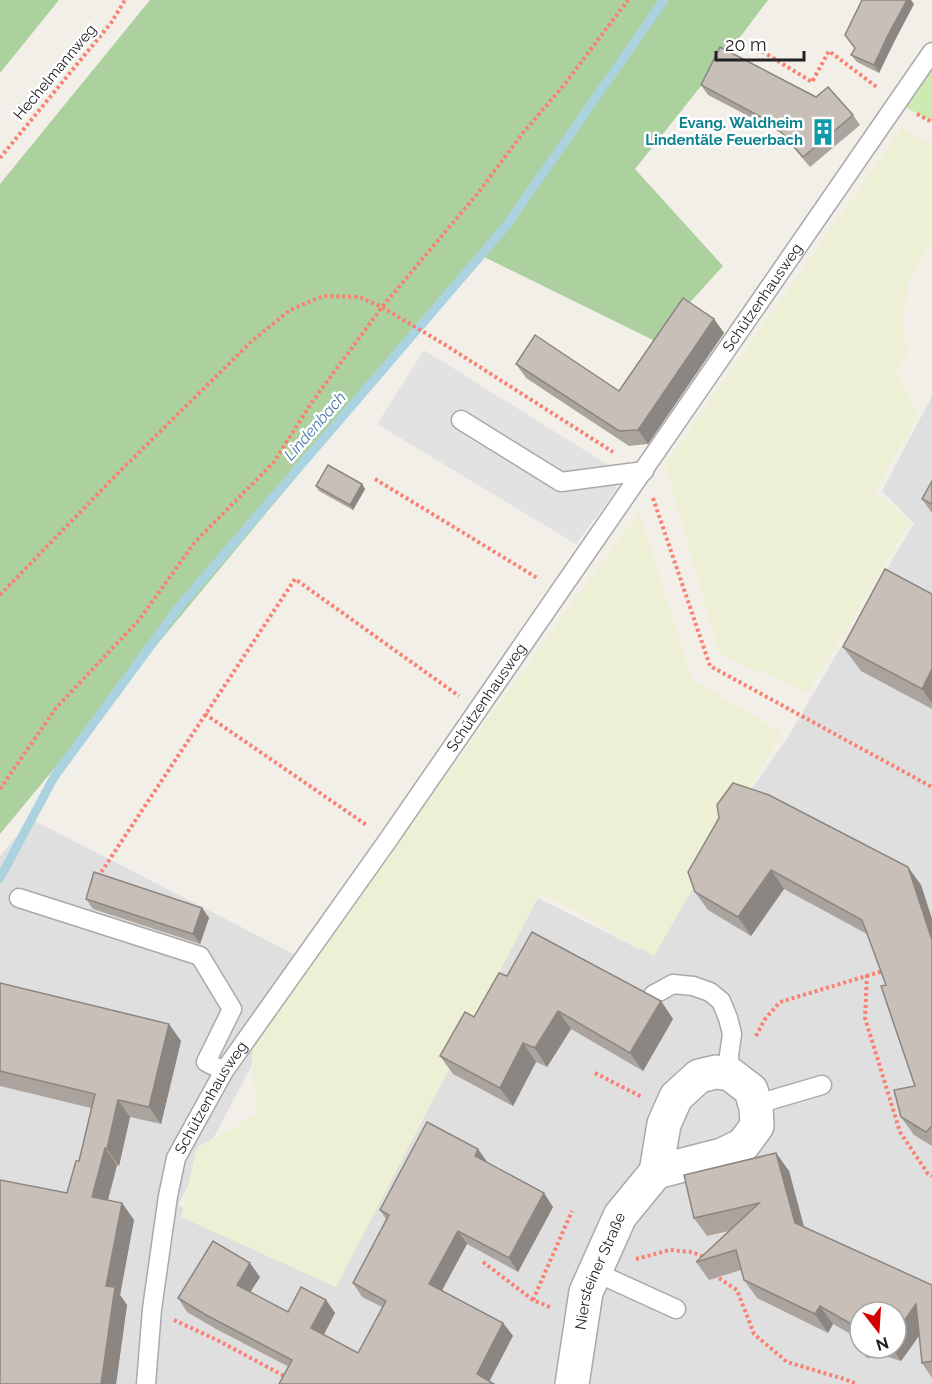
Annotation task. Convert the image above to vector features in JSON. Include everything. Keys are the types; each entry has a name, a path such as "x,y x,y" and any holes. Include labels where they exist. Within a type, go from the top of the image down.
{"street":[{"name":"Niersteiner Straße","path":"572,1384 586,1292 620,1216 656,1172 664,1124 676,1097 699,1076 716,1072 733,1076"},
{"path":"656,1172 722,1155 743,1144 757,1126 756,1108 751,1090 733,1076"}],"lane":[{"name":"Schützenhausweg","path":"146,1384 152,1309 168,1196 176,1158 224,1071 388,840 932,52"},
{"path":"461,420 561,482 644,471"},
{"path":"20,898 200,956 232,1009 206,1062 224,1071"},
{"path":"653,995 673,984 693,986 710,992 721,1001 732,1034 729,1055 733,1076"},
{"path":"756,1108 771,1100 822,1085"},
{"path":"595,1272 676,1309"}],"path":[{"name":"Hechelmannweg","path":"0,158 111,24 126,0"},
{"path":"0,789 56,708 139,620 195,542 274,462 312,402 382,307 478,193 628,0"},
{"path":"752,45 813,82 829,51 897,102"},
{"path":"0,595 118,473 252,341 290,310 323,296 359,297 382,307 447,346 644,471 710,666 932,787"},
{"path":"375,479 560,591"},
{"path":"72,915 296,579 478,710"},
{"path":"205,714 388,840"},
{"path":"733,1076 765,1019 780,1002 883,971"},
{"path":"867,975 865,1018 900,1132 927,1174 932,1176"},
{"path":"595,1073 648,1100"},
{"path":"533,1300 572,1211"},
{"path":"635,1251 630,1260 642,1259 670,1250 692,1252 702,1257 705,1269"},
{"path":"483,1262 533,1300 558,1310"},
{"path":"713,1274 737,1290 754,1334 787,1362 844,1378 857,1384"},
{"path":"152,1309 219,1341 289,1379"}],"shaded area":[{"path":"424,350 605,463 617,489 576,544 377,424"},
{"path":"932,396 932,1384 0,1384 0,856 31,819 307,961 178,1205 321,1265 528,893 639,949 786,740 914,523 882,491"}],"green space":[{"path":"0,0 59,0 0,73"},
{"path":"150,0 768,0 635,169 723,266 655,341 480,255 0,834 0,184"},
{"path":"932,52 932,122 897,102"},
{"path":"902,128 932,145 932,244 922,256 908,284 903,320 907,356 896,368 918,416 874,492 911,521 808,693 719,654 665,464"},
{"path":"639,512 692,679 782,733 654,956 541,892 336,1287 181,1217 197,1147 256,1115 251,1042"}],"building":[{"path":"862,0 907,0 874,65 851,55 855,48 845,35"},
{"path":"720,47 816,97 828,87 853,115 803,157 774,124 701,85"},
{"path":"683,298 714,319 638,430 619,431 516,364 535,335 619,391"},
{"path":"328,465 362,484 350,505 316,486"},
{"path":"932,481 932,504 922,499"},
{"path":"885,569 932,594 932,669 922,689 843,647"},
{"path":"733,783 769,795 908,867 932,940 932,1126 926,1132 901,1117 894,1090 915,1086 881,986 886,985 862,920 771,870 738,917 695,892 688,872 719,818 717,805"},
{"path":"94,872 202,908 193,934 86,899"},
{"path":"532,932 661,1001 630,1053 558,1011 535,1048 523,1043 500,1088 440,1056 465,1012 474,1017 499,973 507,976"},
{"path":"0,983 169,1024 149,1107 118,1100 107,1149 105,1148 92,1197 122,1203 106,1286 115,1287 101,1384 0,1384 0,1180 67,1193 76,1161 79,1161 95,1094 0,1071"},
{"path":"427,1122 478,1149 475,1156 544,1193 509,1258 458,1231 429,1284 503,1323 477,1374 494,1384 279,1384 292,1360 178,1298 213,1241 250,1263 237,1285 288,1312 301,1287 326,1300 311,1328 358,1353 386,1301 353,1283 389,1215 380,1210"},
{"path":"776,1153 795,1223 932,1285 932,1361 922,1363 916,1304 908,1315 908,1300 848,1300 848,1322 820,1306 815,1314 744,1280 736,1250 696,1262 759,1203 694,1218 684,1175"}],"waterway":[{"name":"Lindenbach","path":"0,878 54,777 179,607 506,226 664,0"}],"place":[{"name":"Evang. Waldheim Lindentäle Feuerbach","path":"823,132"}]}
